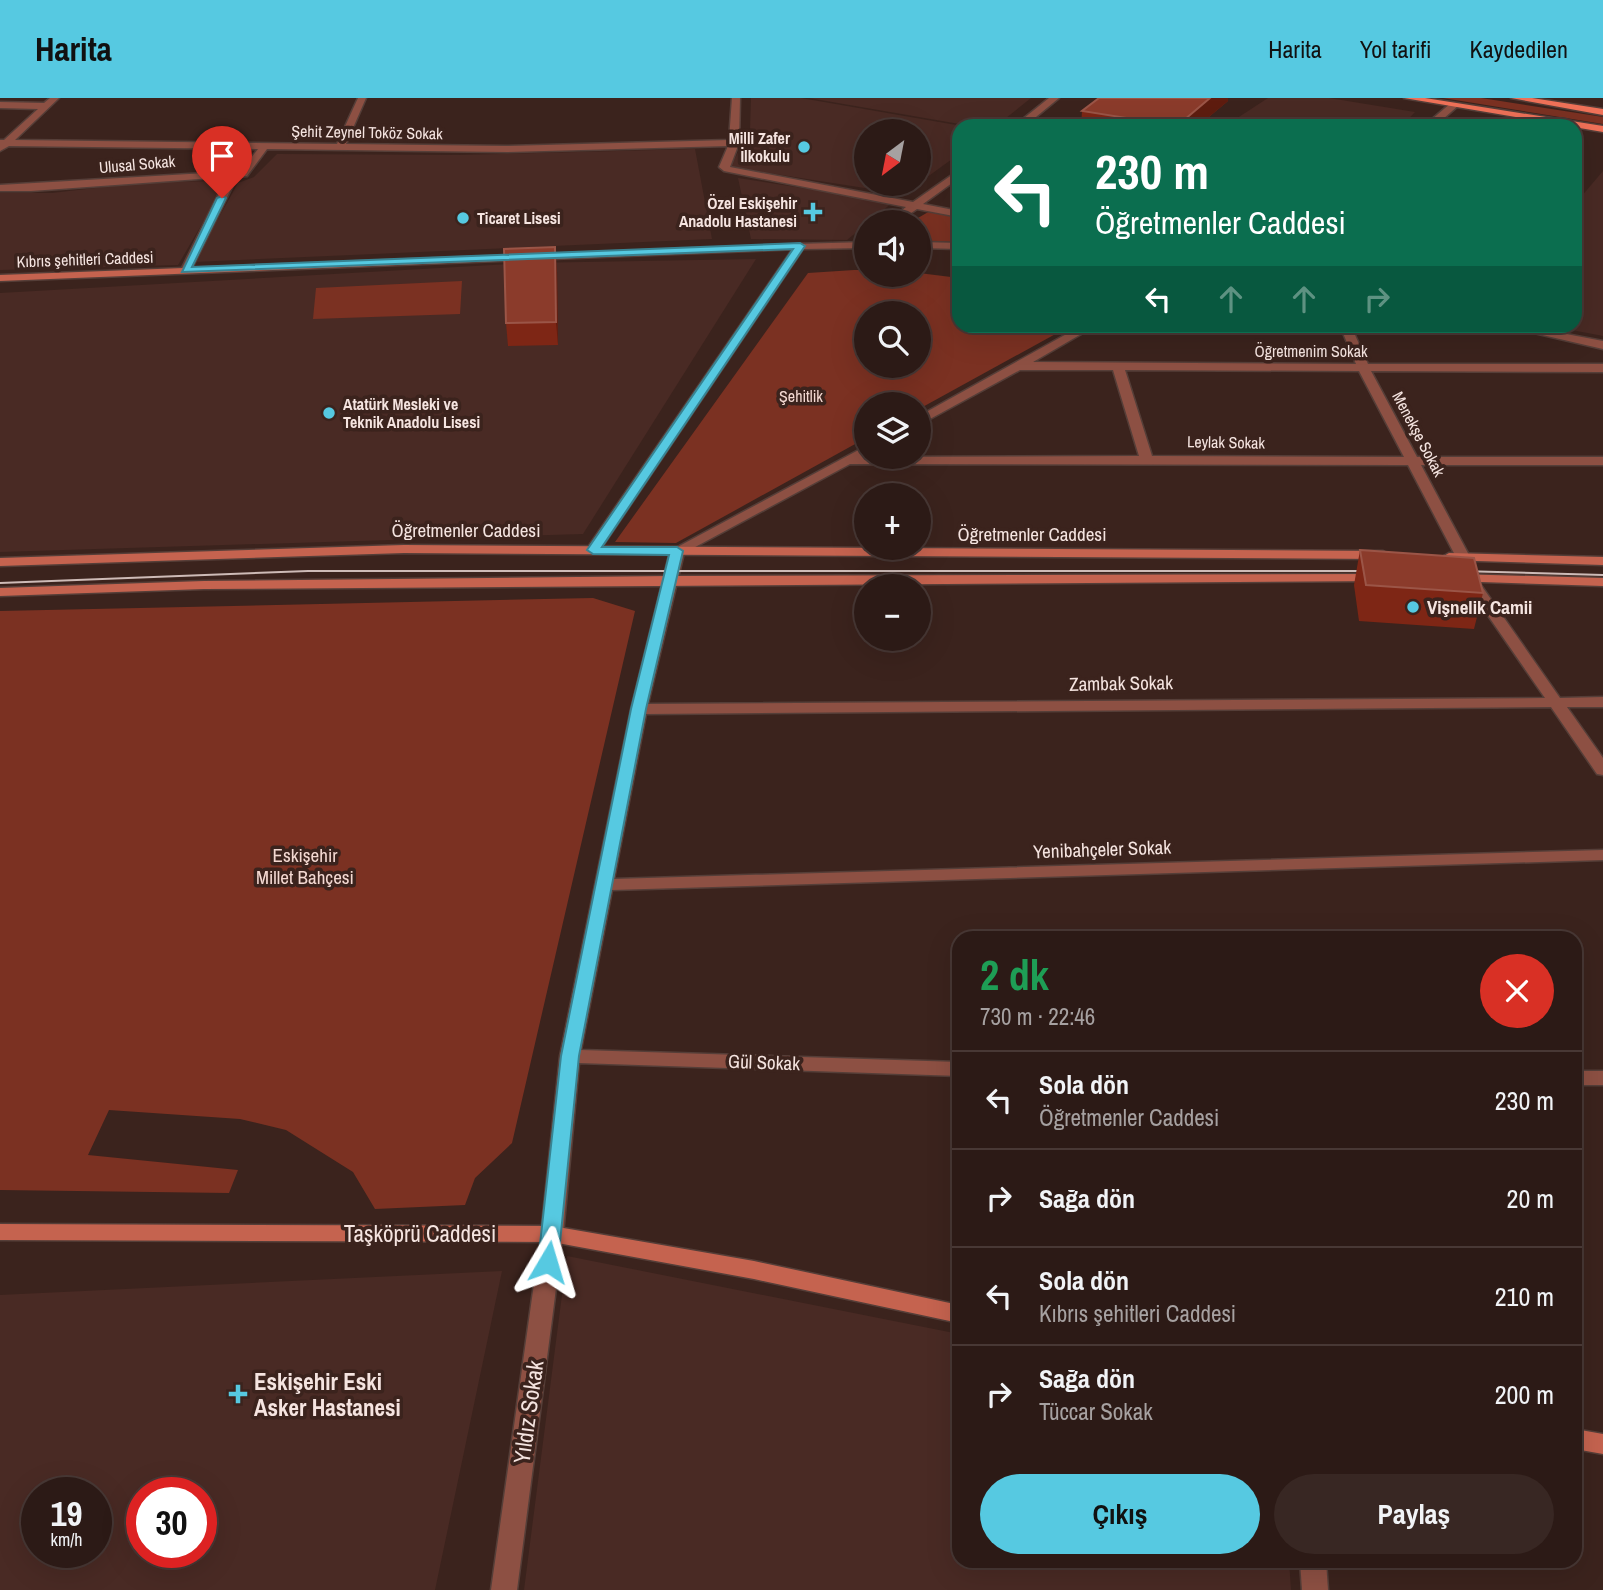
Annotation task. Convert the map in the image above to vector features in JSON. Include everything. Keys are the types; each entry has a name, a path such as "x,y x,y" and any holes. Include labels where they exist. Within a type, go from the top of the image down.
{"main road":[{"path":"1408,98 1541,119"},
{"path":"1515,98 1603,112"},
{"path":"1582,126 1603,129"},
{"name":"Kıbrıs şehitleri Caddesi","path":"0,278 800,246"},
{"name":"Öğretmenler Caddesi","path":"0,562 404,549 1396,555"},
{"path":"1436,556 1603,561"},
{"path":"0,592 204,584 1400,578"},
{"path":"1442,578 1603,582"},
{"name":"Taşköprü Caddesi","path":"0,1232 552,1234 754,1270 952,1312"},
{"path":"1582,1440 1603,1444"}],"street":[{"path":"2,145 55,98"},
{"path":"340,148 362,98"},
{"path":"736,98 734,143 724,167 731,171 952,213"},
{"path":"1028,119 1055,98"},
{"path":"0,105 46,106"},
{"path":"1437,119 1454,105"},
{"name":"Şehit Zeynel Toköz Sokak","path":"2,145 506,149 734,143"},
{"path":"186,270 233,174 244,174 264,147"},
{"name":"Ulusal Sokak","path":"0,188 42,189 159,176 233,174"},
{"path":"911,210 952,178"},
{"path":"593,550 800,246 854,243"},
{"path":"931,245 952,246"},
{"path":"931,414 1077,333"},
{"name":"Menekşe Sokak","path":"1349,333 1363,367 1463,557"},
{"path":"1544,333 1603,345"},
{"name":"Öğretmenim Sokak","path":"1018,366 1603,368"},
{"path":"1118,366 1146,458"},
{"path":"677,551 854,457"},
{"name":"Leylak Sokak","path":"848,460 1146,458 1415,462 1603,461"},
{"name":"Yıldız Sokak","path":"504,1590 552,1234 570,1056 639,709 677,551"},
{"path":"1469,578 1557,700 1603,770"},
{"name":"Zambak Sokak","path":"639,709 1557,700 1603,702"},
{"name":"Yenibahçeler Sokak","path":"603,885 1603,855"},
{"name":"Gül Sokak","path":"570,1056 952,1069"},
{"path":"1582,1078 1603,1078"},
{"path":"1313,1568 1315,1590"}],"shaded area":[{"name":"Milli Zafer İlkokulu","path":"751,98 801,98 922,119 854,119 854,186 730,167 750,131"},
{"path":"809,98 1031,98 1005,119 952,119 952,123"},
{"path":"1268,98 1329,98 1415,112 1408,119 1236,119"},
{"name":"Milli Zafer İlkokulu","path":"931,121 952,124 952,159 931,174"},
{"name":"Ticaret Lisesi","path":"695,149 712,239 194,262 238,183 254,177 277,154 458,155"},
{"path":"1603,171 1603,336 1582,332 1582,196"},
{"name":"Özel Eskişehir Anadolu Hastanesi","path":"738,178 893,202 883,210 854,210 854,234 847,240 751,239"},
{"path":"227,181 178,265 0,270 0,193 52,193 146,182"},
{"name":"Atatürk Mesleki ve Teknik Anadolu Lisesi","path":"756,259 583,534 0,552 0,293 526,263"},
{"path":"567,1256 952,1333 952,1568 1289,1568 1291,1590 524,1590"},
{"name":"Eskişehir Eski Asker Hastanesi","path":"502,1271 435,1590 0,1590 0,1295"}],"green space":[{"path":"1443,98 1481,98 1603,117 1603,124"},
{"path":"931,211 952,216 952,242 931,241"},
{"name":"Şehitlik","path":"854,270 854,287 931,287 931,274 952,277 952,333 1057,333 931,402 931,392 854,392 854,445 676,543 615,542 808,273"},
{"path":"462,281 460,314 313,319 316,288"},
{"name":"Eskişehir Millet Bahçesi","path":"593,598 635,611 512,1143 475,1178 465,1205 375,1209 353,1172 286,1130 240,1119 109,1110 88,1155 238,1170 229,1193 0,1190 0,611"}],"building":[{"path":"1099,98 1210,98 1185,119 1133,119 1082,111"},
{"name":"Atatürk Mesleki ve Teknik Anadolu Lisesi","path":"555,247 556,322 506,323 504,249"},
{"path":"1360,550 1474,558 1483,593 1366,585"}],"tram line":[{"path":"0,583 308,571 1375,571"},
{"path":"1459,571 1603,575"}],"place":[{"name":"Milli Zafer İlkokulu","path":"804,147"},
{"name":"Özel Eskişehir Anadolu Hastanesi","path":"813,212"},
{"name":"Ticaret Lisesi","path":"463,218"},
{"name":"Atatürk Mesleki ve Teknik Anadolu Lisesi","path":"329,413"},
{"name":"Vişnelik Camii","path":"1413,607"},
{"name":"Eskişehir Eski Asker Hastanesi","path":"238,1394"}],"route":[{"path":"222,198 186,270 800,246 693,408 593,550 677,551 639,709 570,1056 548,1262"}]}
